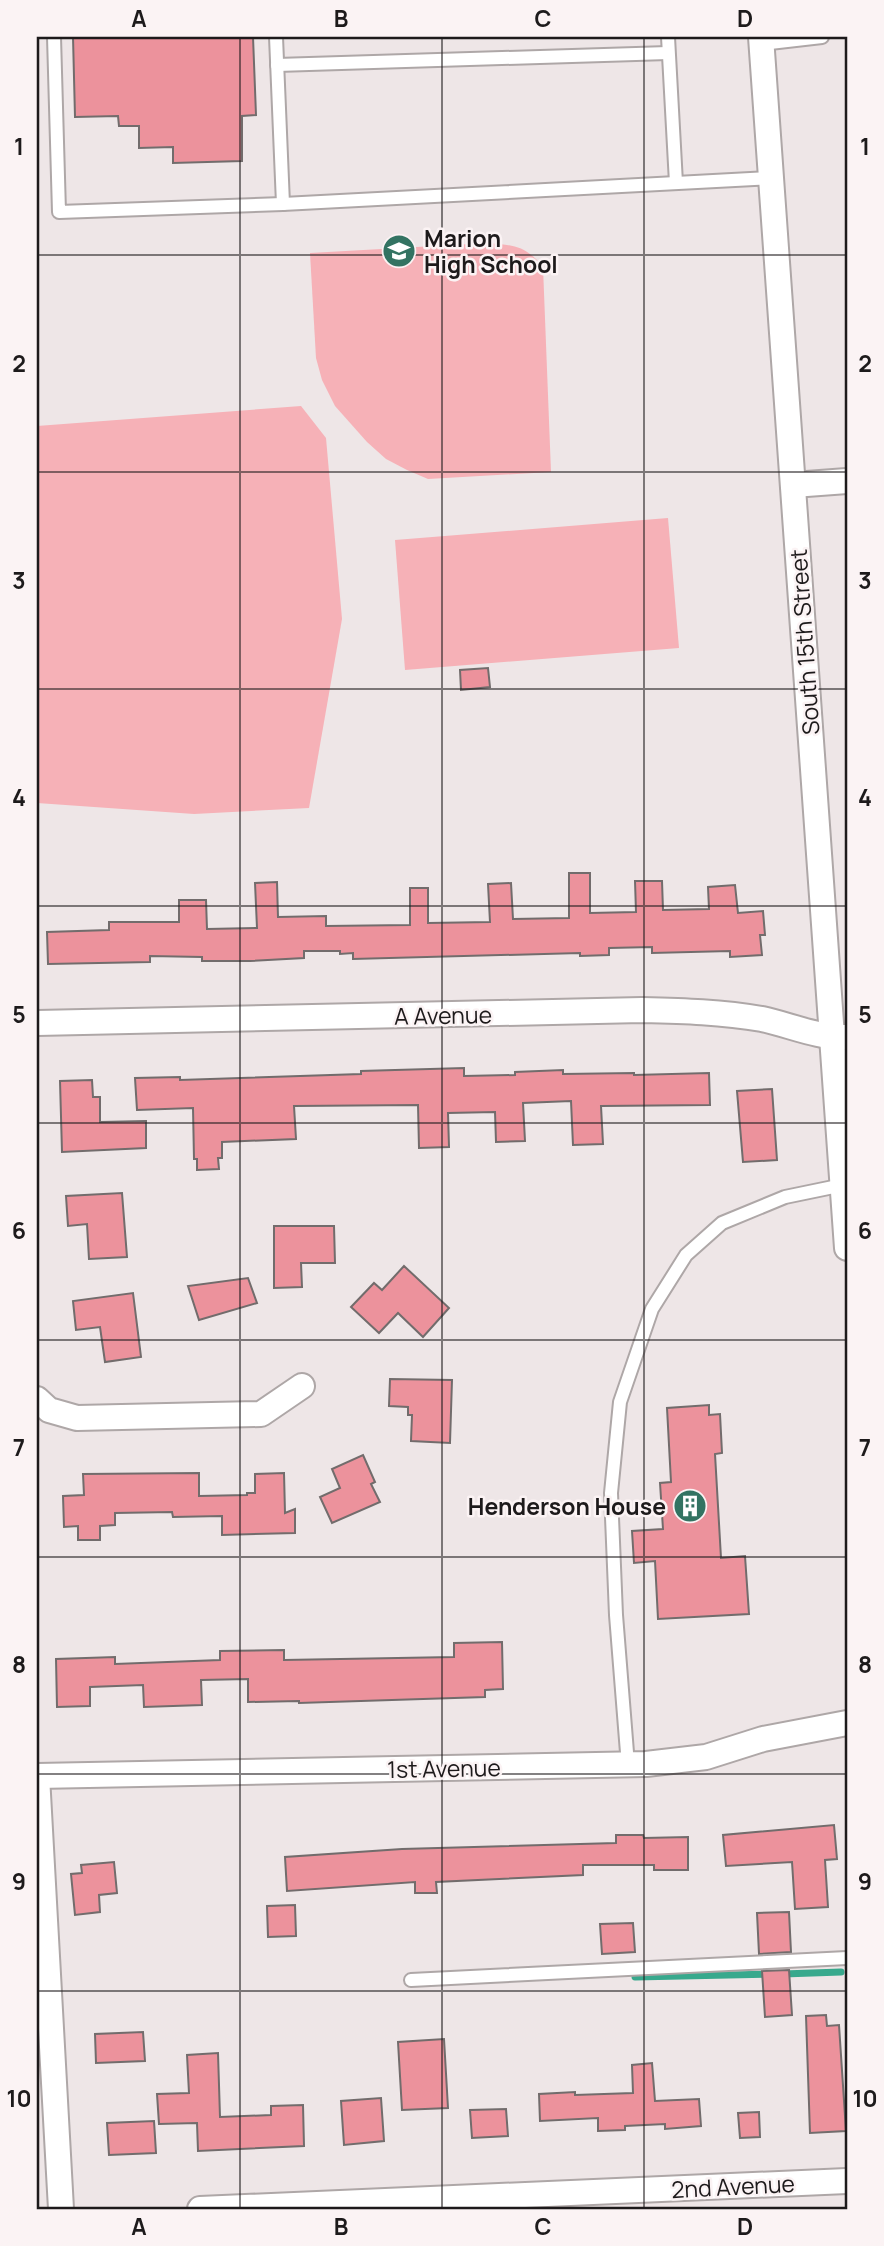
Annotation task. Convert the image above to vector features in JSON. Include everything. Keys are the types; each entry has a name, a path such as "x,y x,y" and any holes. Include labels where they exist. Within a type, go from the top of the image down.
{"street":[{"name":"South 15th Street","path":"761,40 793,485 840,1038 847,1248"},
{"path":"793,485 847,481"},
{"name":"A Avenue","path":"37,1023 703,1011 762,1019 840,1038"},
{"path":"43,1404 77,1418 261,1414 302,1386"},
{"name":"1st Avenue","path":"37,1776 628,1765 706,1757 763,1739 847,1723"},
{"path":"37,1776 61,2209"},
{"name":"2nd Avenue","path":"200,2209 847,2181"}],"lane":[{"path":"54,37 59,212 283,204 771,178"},
{"path":"276,37 283,204"},
{"path":"668,37 676,183"},
{"path":"761,40 822,37"},
{"path":"277,65 668,53"},
{"path":"628,1765 616,1615 611,1493 620,1402 652,1309 686,1255 722,1223 785,1197 843,1185"},
{"path":"411,1980 847,1958"}],"shaded area":[{"path":"488,243 519,248 543,267 551,472 428,479 386,459 335,406 322,380 316,358 310,253"},
{"path":"301,406 326,438 342,619 309,808 194,814 37,803 37,426"},
{"path":"668,518 679,648 405,670 395,540"}],"building":[{"path":"73,37 253,37 256,115 242,116 242,161 173,163 173,147 139,148 139,126 119,126 118,116 75,117"},
{"path":"488,668 490,687 461,690 460,670"},
{"path":"569,873 590,873 590,913 636,912 635,881 662,881 663,910 709,909 708,887 735,885 738,913 763,911 765,935 760,935 762,955 730,957 730,951 652,953 652,947 609,948 609,955 580,956 580,953 353,959 353,953 304,951 304,958 250,961 202,961 202,957 150,956 150,962 48,964 47,932 109,930 109,922 179,922 179,900 206,900 207,929 257,928 255,883 277,882 278,917 326,916 326,926 410,925 410,888 428,888 428,923 490,922 488,884 511,883 513,919 569,918"},
{"path":"464,1068 464,1076 563,1070 563,1074 709,1073 710,1105 601,1106 603,1144 573,1145 571,1101 523,1103 525,1141 496,1142 495,1112 448,1113 449,1147 419,1148 418,1105 294,1106 296,1139 222,1142 222,1158 218,1158 219,1169 197,1170 197,1159 194,1159 193,1108 137,1110 135,1078 180,1077 180,1080"},
{"path":"92,1080 93,1097 100,1097 100,1122 146,1121 146,1148 62,1152 60,1081"},
{"path":"772,1089 777,1160 743,1162 737,1091"},
{"path":"122,1193 127,1257 89,1259 87,1224 68,1226 66,1196"},
{"path":"274,1226 334,1226 335,1263 301,1263 302,1287 274,1288"},
{"path":"404,1266 449,1308 423,1337 398,1313 379,1333 351,1307 374,1283 382,1290"},
{"path":"248,1278 257,1303 199,1320 188,1286"},
{"path":"133,1293 141,1357 105,1362 100,1327 76,1330 73,1301"},
{"path":"390,1379 452,1380 450,1443 411,1441 412,1415 408,1415 408,1407 389,1406"},
{"name":"Henderson House","path":"709,1405 709,1415 720,1414 722,1453 715,1454 721,1558 745,1556 749,1614 658,1619 655,1561 634,1563 632,1531 663,1529 660,1483 671,1482 667,1408"},
{"path":"363,1455 375,1482 371,1484 380,1502 332,1523 320,1497 340,1488 332,1469"},
{"path":"199,1473 199,1496 255,1493 255,1474 284,1473 285,1513 295,1509 295,1533 222,1535 222,1516 173,1517 172,1512 115,1513 115,1525 100,1526 100,1540 78,1540 78,1526 64,1527 63,1496 84,1495 83,1474"},
{"path":"502,1642 503,1689 485,1690 485,1697 248,1702 248,1679 201,1680 202,1705 144,1707 143,1685 90,1687 90,1706 57,1707 56,1659 115,1657 115,1664 220,1660 220,1651 284,1650 284,1660 454,1657 454,1643"},
{"path":"834,1825 837,1859 825,1860 828,1907 795,1909 792,1862 726,1866 723,1835"},
{"path":"616,1835 643,1835 644,1838 688,1837 688,1870 654,1870 654,1865 583,1865 583,1875 436,1882 437,1893 415,1893 415,1882 287,1891 285,1857 402,1849 616,1843"},
{"path":"114,1862 117,1893 99,1895 100,1912 75,1915 71,1874 82,1873 81,1865"},
{"path":"295,1905 296,1936 268,1937 267,1906"},
{"path":"789,1912 791,1952 759,1954 757,1913"},
{"path":"633,1923 635,1952 602,1954 600,1924"},
{"path":"789,1970 792,2015 765,2017 762,1971"},
{"path":"826,2015 827,2026 839,2025 846,2131 810,2133 806,2016"},
{"path":"143,2032 145,2061 96,2063 95,2034"},
{"path":"444,2039 448,2108 402,2110 398,2042"},
{"path":"218,2053 220,2117 271,2115 271,2106 303,2105 304,2146 198,2151 197,2123 159,2124 157,2094 189,2093 187,2055"},
{"path":"652,2063 655,2101 699,2099 701,2126 665,2129 665,2124 625,2126 625,2130 598,2131 598,2118 540,2121 539,2094 633,2093 632,2065"},
{"path":"381,2098 384,2141 344,2145 341,2101"},
{"path":"506,2109 508,2136 472,2138 470,2110"},
{"path":"759,2112 760,2137 740,2138 738,2113"},
{"path":"154,2121 156,2153 109,2155 107,2123"}],"waterway":[{"path":"783,1974 841,1972"},
{"path":"635,1977 771,1974"}],"place":[{"name":"Marion High School","path":"399,251"},
{"name":"Henderson House","path":"690,1506"}]}
